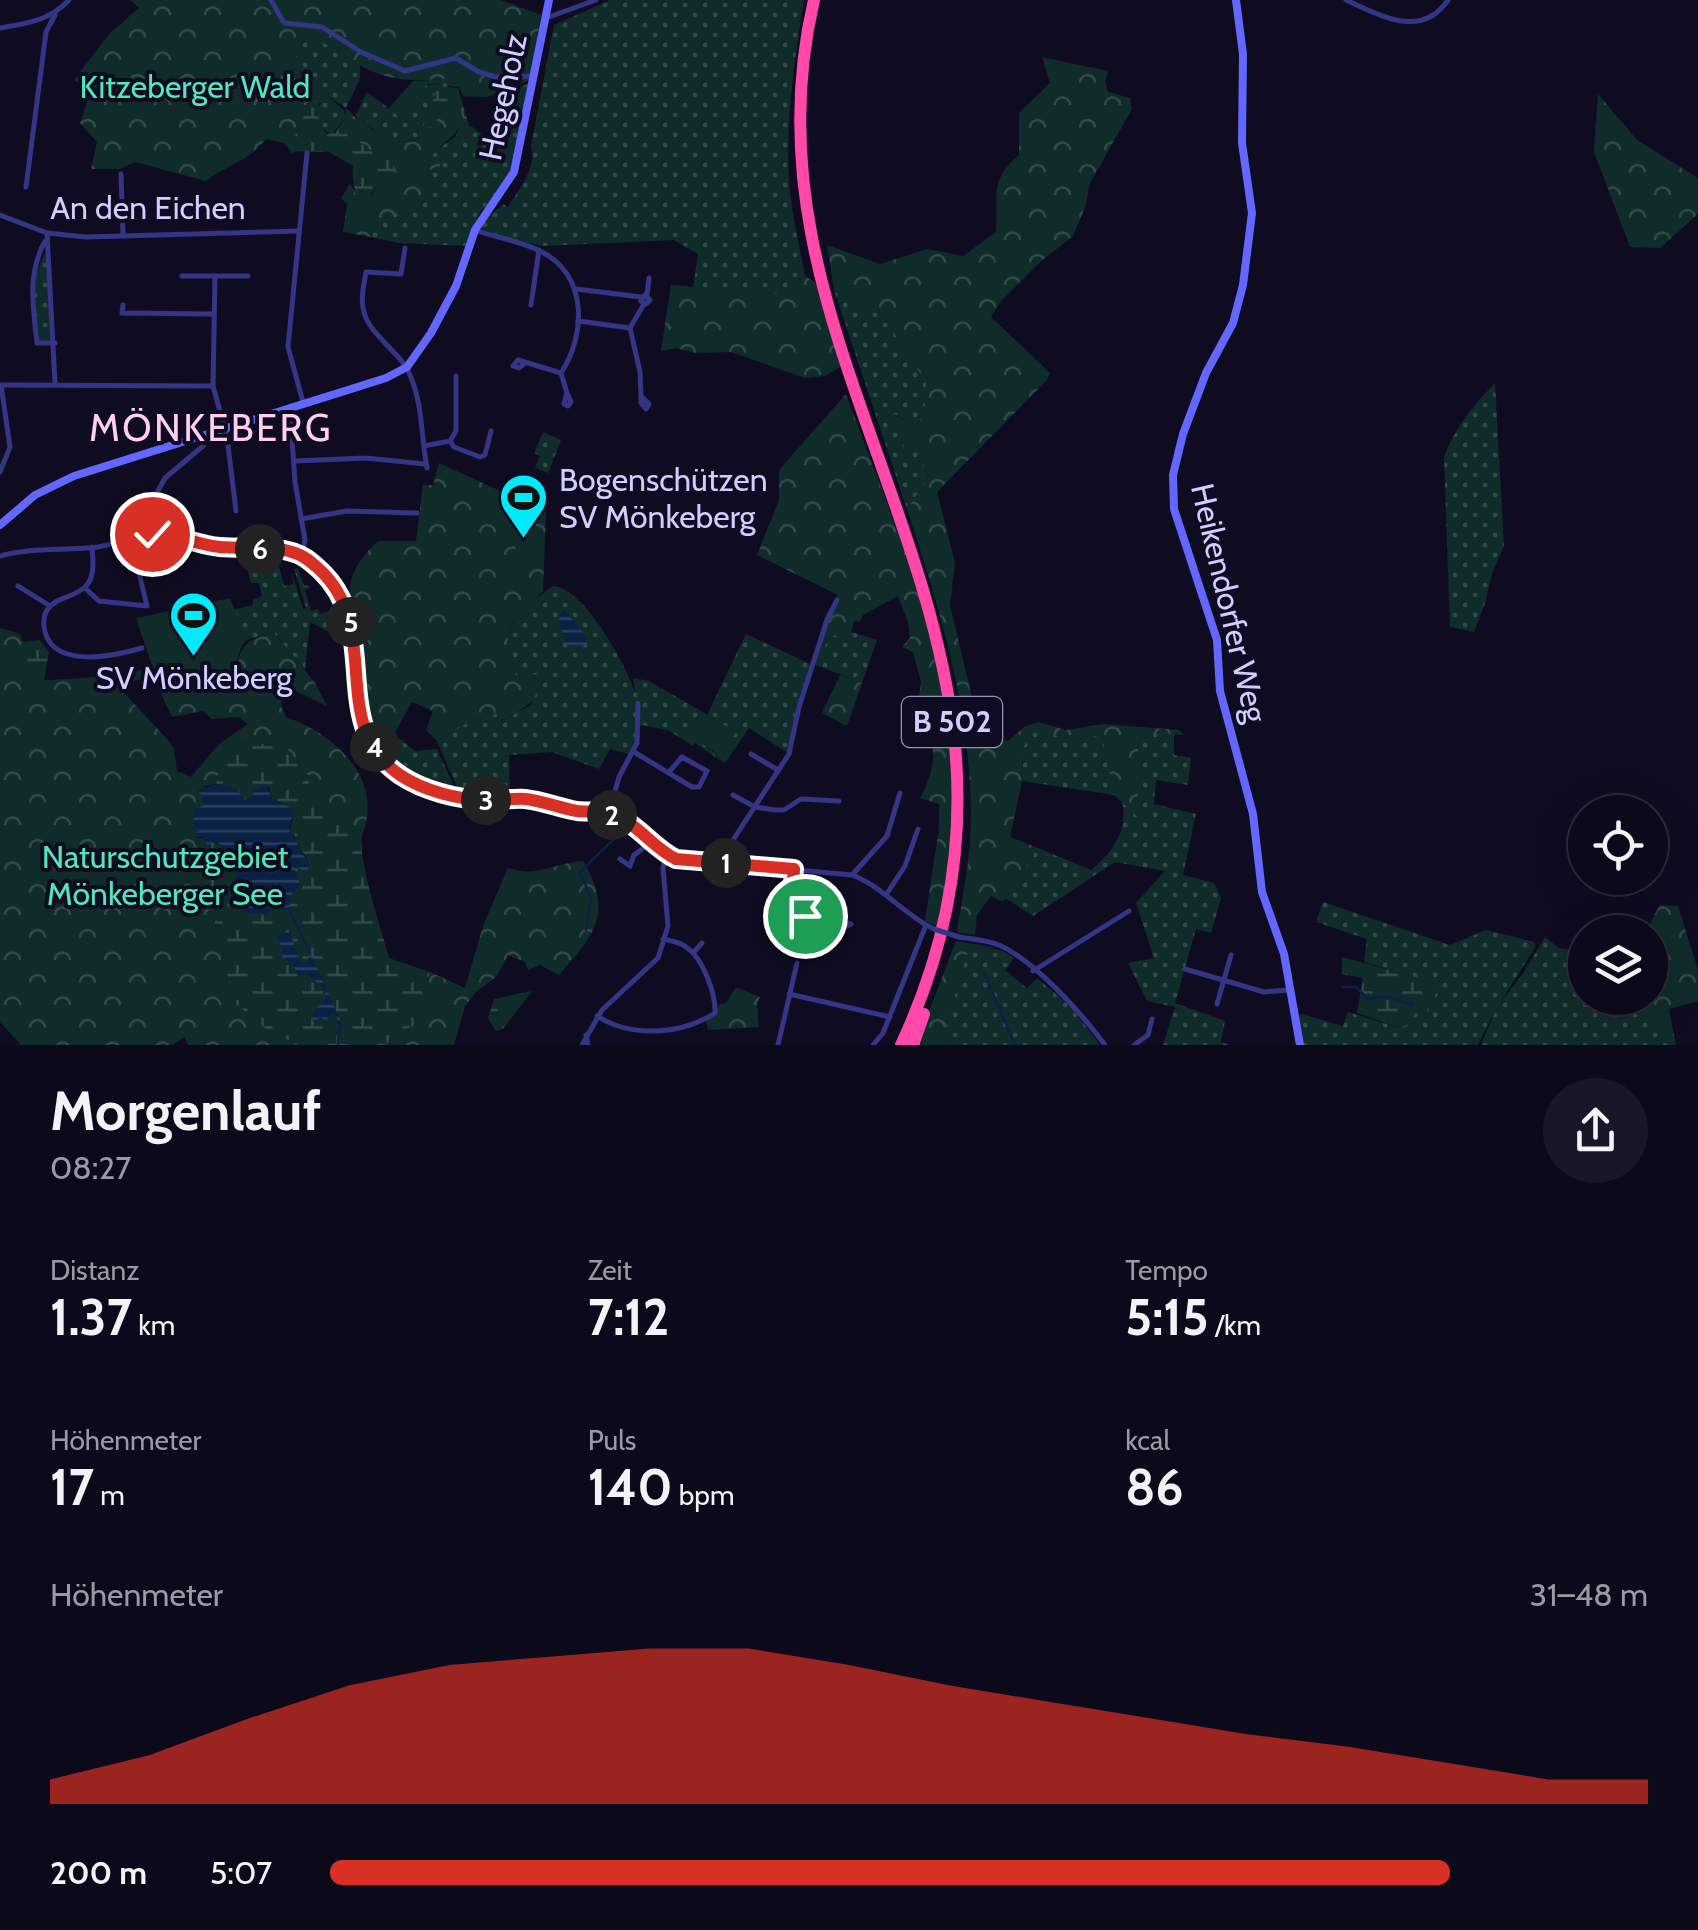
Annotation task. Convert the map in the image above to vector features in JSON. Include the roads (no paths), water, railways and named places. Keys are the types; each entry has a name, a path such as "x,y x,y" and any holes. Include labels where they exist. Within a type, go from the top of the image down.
{"highway":[{"name":"B 502","path":"818,0 801,92 803,185 822,293 936,612 955,692 965,763 966,822 958,901 941,967 911,1045"},
{"name":"B 502","path":"859,399 928,611 946,682 957,762 956,846 949,901 934,964 901,1045"}],"street":[{"path":"26,187 46,32 70,0"},
{"path":"271,0 284,23 322,28 392,68 405,71 456,58 496,77 534,76"},
{"name":"Hegeholz","path":"476,230 517,164 548,0"},
{"path":"546,18 596,0"},
{"name":"Heikendorfer Weg","path":"1236,0 1243,54 1242,143 1252,213 1244,285 1234,323 1206,373 1183,434 1172,492 1174,510 1217,640 1220,691 1252,814 1262,892 1284,954 1300,1045"},
{"path":"1346,0 1396,22 1410,24 1431,16 1448,0"},
{"path":"0,28 56,15"},
{"path":"40,21 46,32"},
{"path":"303,402 288,347 307,152"},
{"path":"121,174 123,234"},
{"name":"An den Eichen","path":"0,215 47,236 299,231"},
{"path":"0,526 35,495 57,483 386,378 406,367 431,333 456,286 476,230 539,250 561,268 576,288 574,354 561,373 566,393"},
{"path":"47,236 35,260 31,281 33,310 37,342 55,344"},
{"path":"47,236 55,383"},
{"path":"294,461 366,458 427,466 418,397 406,367 365,316 362,300 366,272 401,274 405,248"},
{"path":"531,305 539,250"},
{"path":"182,276 248,276"},
{"path":"215,276 213,386 224,428 236,511"},
{"path":"642,396 630,328 650,278"},
{"path":"576,288 644,299"},
{"path":"122,305 122,312 214,314"},
{"path":"578,321 630,328"},
{"path":"525,363 561,373"},
{"path":"450,441 456,432 456,376"},
{"path":"0,472 10,447 0,385 213,386"},
{"path":"290,407 305,540 302,556"},
{"path":"424,446 450,441 480,457 485,455 491,431"},
{"path":"138,536 137,530 166,478 203,446 205,434"},
{"path":"301,520 347,511 417,513"},
{"path":"0,556 41,548 92,548 163,534 211,546 282,550 302,556 330,580 345,600 362,718 376,748 399,774 418,784 472,800 529,800 610,814 642,830 666,854 687,861 852,875 934,929 999,945 1083,1016 1105,1045"},
{"path":"92,548 92,574 84,588 50,606 44,616 49,642 58,652 94,655 142,648"},
{"path":"84,588 99,601 147,606 138,569"},
{"path":"18,586 50,606"},
{"path":"718,863 793,747 797,714 837,600"},
{"path":"610,814 619,777 634,752 638,704"},
{"path":"634,752 696,788 707,772 682,757 669,772"},
{"path":"751,754 778,770"},
{"path":"852,875 887,836 900,793"},
{"path":"732,795 754,807 784,810 801,799 839,801"},
{"path":"886,895 905,866 918,829"},
{"path":"620,860 630,866 634,855 653,841"},
{"path":"585,1045 597,1016 651,968 663,940 668,926 663,868 666,854"},
{"path":"794,869 791,913 840,926"},
{"path":"1032,970 1130,910"},
{"path":"873,1045 884,1033 926,925"},
{"path":"597,1016 612,1026 668,1031 715,1013 705,974 693,953 682,944 663,940"},
{"path":"693,953 702,943"},
{"path":"1217,1004 1232,955"},
{"path":"778,1045 796,963"},
{"path":"1185,969 1264,992 1289,990"},
{"path":"789,994 890,1017"},
{"path":"1134,1045 1148,1034 1152,1019"}],"water":[{"path":"563,609 586,636 587,645 567,644 558,621"},
{"path":"216,784 237,790 245,800 252,798 253,790 267,785 272,799 293,812 289,833 294,834 310,864 307,871 299,869 300,860 294,866 300,885 292,894 289,910 280,910 275,905 266,915 244,912 244,897 238,889 233,892 228,887 235,883 237,875 233,865 216,860 214,855 225,850 216,841 207,845 203,837 194,837 200,831 193,824 195,809 202,806 204,798 197,790"},
{"path":"286,931 301,963 307,963 310,952 343,1026 339,1030 332,1013 326,1020 311,1019 316,1008 326,1001 325,990 307,975 298,976 292,963 282,958 282,946 276,938"}],"waterway":[{"path":"586,930 591,898 580,872 614,839"},
{"path":"289,910 309,952"},
{"path":"984,973 1015,1045"},
{"path":"1343,987 1356,987 1367,998 1389,997 1413,1005"},
{"path":"338,1045 339,1030"}],"place":[{"name":"Bogenschützen SV Mönkeberg","path":"524,540"},
{"name":"SV Mönkeberg","path":"194,658"}],"district":[{"name":"MÖNKEBERG","path":"211,428"}],"park label":[{"name":"Kitzeberger Wald","path":"195,87"},
{"name":"Naturschutzgebiet Mönkeberger See","path":"165,876"}]}
